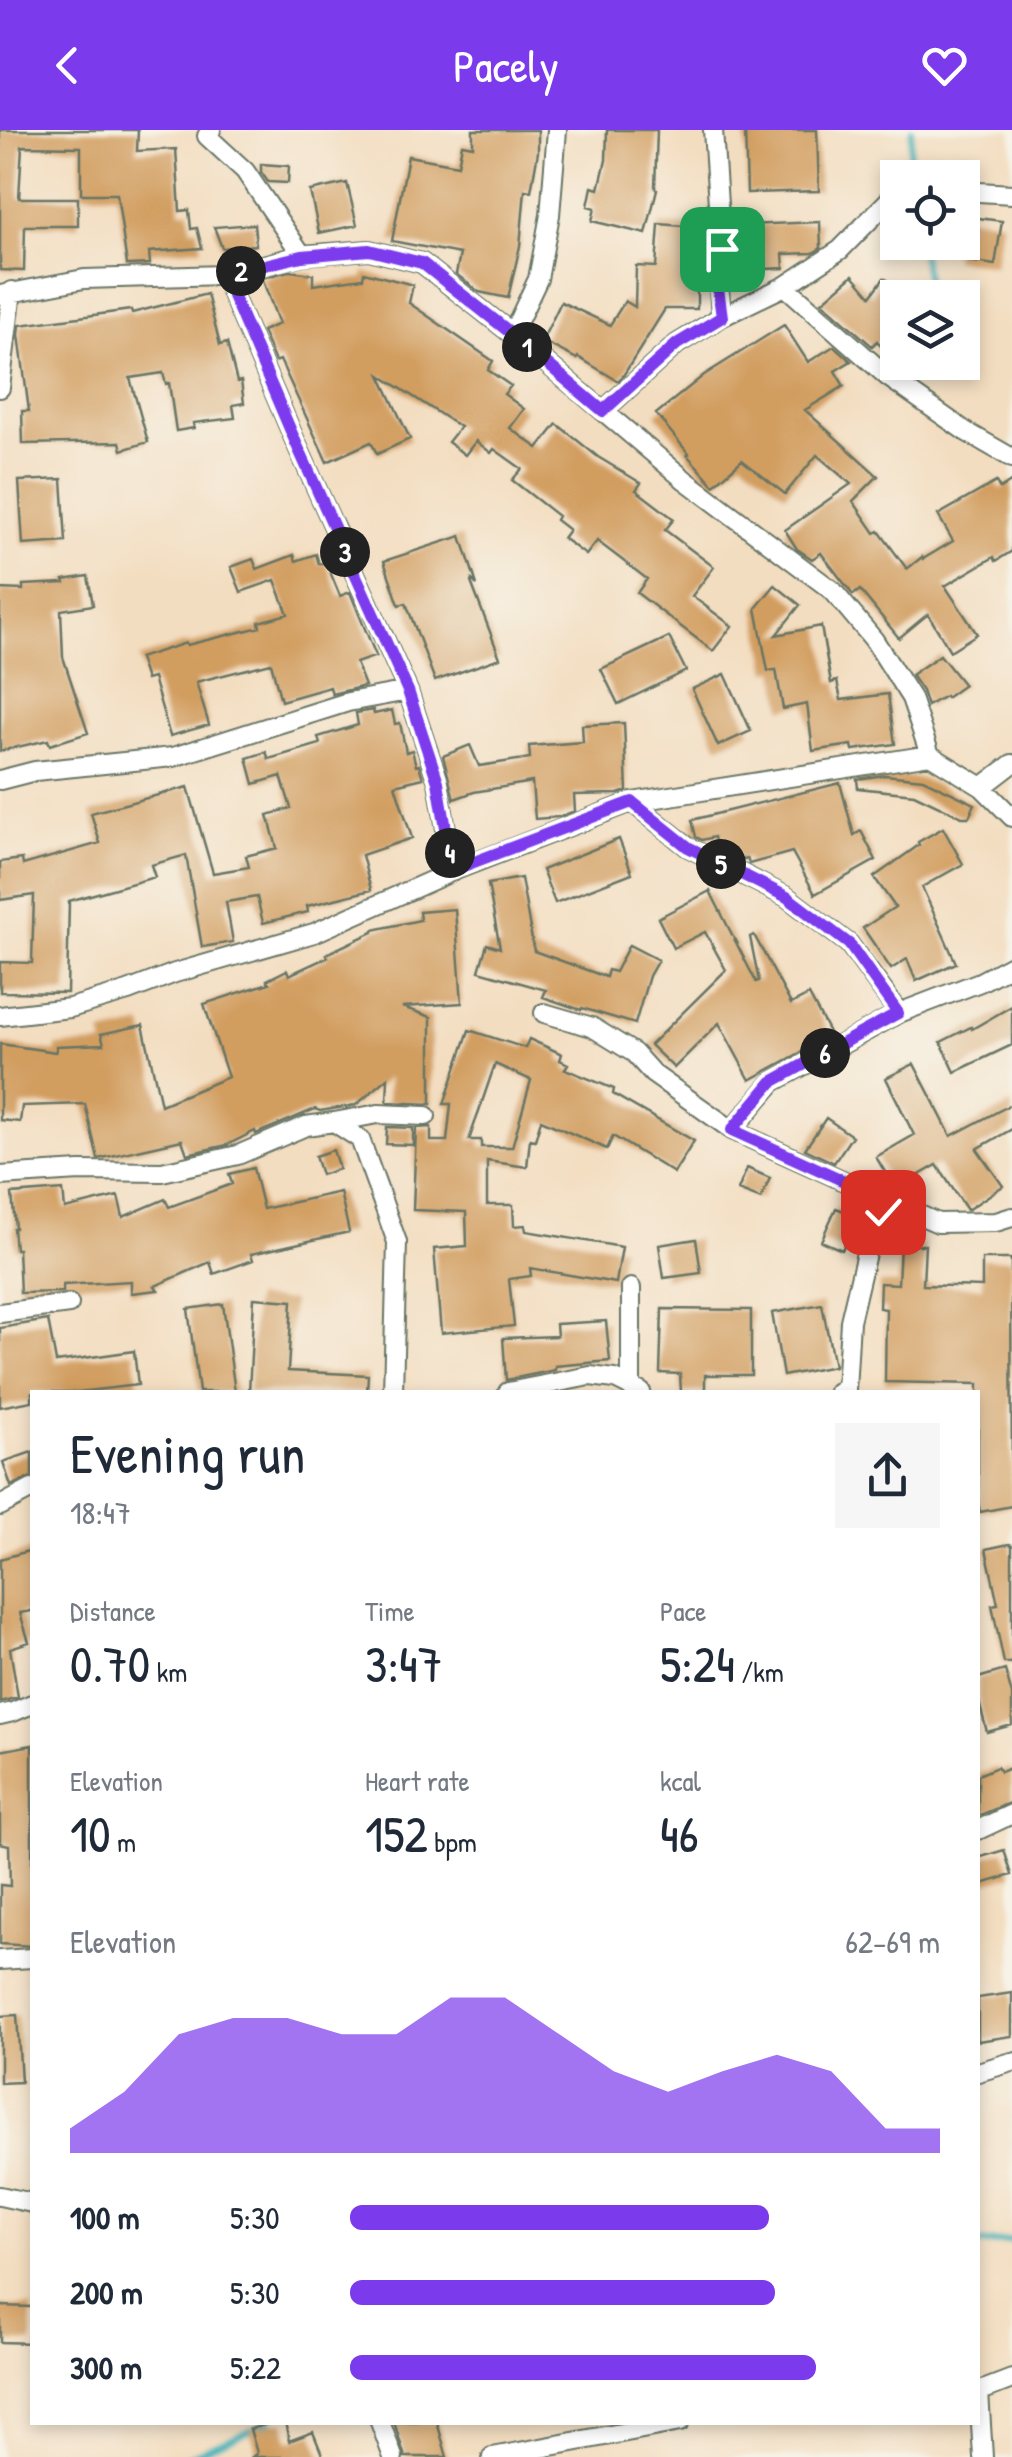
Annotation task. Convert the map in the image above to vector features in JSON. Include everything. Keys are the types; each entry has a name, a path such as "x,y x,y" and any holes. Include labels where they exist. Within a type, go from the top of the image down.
{"street":[{"path":"211,130 207,136 245,171 302,256"},
{"path":"512,334 538,279 550,215 557,130"},
{"path":"712,130 722,249 718,288 722,317"},
{"path":"980,192 1012,194"},
{"path":"603,411 677,344 785,286 840,250 880,211"},
{"path":"0,388 6,293 84,279 224,275 302,256 369,250 422,263 685,480 832,590 874,640 911,698 930,755 982,787 1012,817"},
{"path":"224,275 408,691 438,782 453,870"},
{"path":"785,286 888,377 965,432 1012,458"},
{"path":"0,780 35,771 173,757 348,702 408,691"},
{"path":"0,1016 70,1008 314,933 453,870 632,802 930,755"},
{"path":"982,787 1012,764"},
{"path":"632,802 688,847 787,897 849,944 898,1013"},
{"path":"732,1130 772,1082 898,1013 980,982 1012,965"},
{"path":"544,1013 592,1027 634,1053 653,1074 732,1130 938,1224 996,1222 1012,1217"},
{"path":"0,1176 80,1171 162,1172 238,1155 306,1126 378,1114 426,1116"},
{"path":"334,1122 360,1139 397,1242 393,1390"},
{"path":"846,1390 850,1321 868,1245 883,1212 897,1205"},
{"path":"631,1288 636,1390"},
{"path":"0,1313 69,1304"},
{"path":"518,1390 590,1376 615,1379 636,1390"},
{"path":"0,1506 30,1490"},
{"path":"0,1715 30,1705"},
{"path":"980,1829 1012,1814"},
{"path":"0,1960 30,1958"},
{"path":"980,2071 1012,2062"},
{"path":"0,2196 30,2203"},
{"path":"980,2391 1012,2378"},
{"path":"980,2418 983,2457"},
{"path":"381,2425 394,2457"},
{"path":"492,2457 664,2425"}],"building":[{"path":"0,130 138,130 137,151 176,149 180,211 189,210 191,229 197,228 202,248 149,252 150,264 127,265 117,194 81,194 81,147 22,146 19,198 78,198 78,226 25,226 24,271 0,270"},
{"path":"473,130 538,130 538,152 531,191 525,190 520,246 508,298 479,292 456,274 460,254 392,241 408,156 458,165 462,144 473,146"},
{"path":"607,130 657,130 657,189 646,234 592,221 595,208 588,206 592,187 599,189 606,160"},
{"path":"745,130 817,130 819,191 747,193"},
{"path":"261,164 289,166 288,183 268,182"},
{"path":"347,183 357,225 319,233 310,191"},
{"path":"980,218 1002,221 995,265 961,260 980,260"},
{"path":"820,222 821,248 813,253 783,254 784,268 748,270 745,225"},
{"path":"254,224 256,245 222,248 214,227"},
{"path":"659,224 696,227 693,267 697,267 697,309 665,309 618,381 542,341 561,302 610,325 625,301 635,307 636,266 656,267"},
{"path":"289,271 313,274 313,285 363,278 364,272 413,285 409,303 493,361 488,370 511,386 504,394 524,409 510,428 538,448 557,424 598,457 641,483 636,490 674,519 665,530 714,567 692,596 732,626 713,651 637,593 647,579 597,541 586,555 563,538 569,530 556,520 558,516 512,480 522,469 476,441 465,455 448,442 460,427 380,375 410,439 377,454 371,442 327,462 280,360 275,362 262,331 279,324 262,278"},
{"path":"853,275 871,296 880,284 880,345 877,341 872,346 822,302"},
{"path":"207,294 220,345 227,343 237,382 241,381 244,403 233,405 235,418 193,423 194,428 176,431 169,383 166,384 163,373 130,378 148,442 122,450 120,442 23,444 22,411 29,411 20,325 131,310 132,313"},
{"path":"784,325 808,362 834,346 851,361 835,371 844,386 805,410 878,476 853,501 907,569 953,541 938,515 996,482 1000,489 1012,481 1012,551 996,561 994,557 945,586 977,634 950,651 928,614 899,638 860,590 853,595 821,553 812,559 797,549 785,530 851,484 817,455 785,494 742,460 714,485 656,414 704,375"},
{"path":"62,479 66,542 23,545 19,481"},
{"path":"461,536 477,585 471,582 500,658 435,681 406,603 399,605 384,561"},
{"path":"316,554 319,564 326,562 340,596 350,592 376,656 356,663 365,686 332,694 330,687 281,701 271,663 196,682 209,725 170,736 153,678 146,680 139,658 260,627 259,622 288,614 275,580 241,592 231,567 253,559 257,569 294,555 296,561"},
{"path":"88,576 93,605 61,610 63,657 88,733 50,745 48,740 0,751 0,589 23,590 23,585 65,583 64,580"},
{"path":"775,585 800,605 776,635 821,626 831,683 837,681 841,700 888,694 895,744 813,751 807,704 783,709 776,670 768,671 756,608"},
{"path":"669,637 686,671 618,704 601,669"},
{"path":"940,655 964,685 927,706 911,675"},
{"path":"725,674 751,731 718,746 692,689"},
{"path":"373,710 374,714 392,710 395,724 400,723 406,752 412,750 423,778 395,785 412,838 362,855 371,890 307,906 308,912 263,923 257,897 226,902 233,942 202,947 186,855 151,865 155,877 69,901 67,993 0,992 0,962 32,963 34,895 0,900 0,862 22,859 23,865 100,843 91,813 188,787 213,873 249,867 246,856 277,848 268,815 291,808 281,776 254,784 247,758 266,752 269,759 320,744 318,737 358,725 356,713"},
{"path":"624,723 627,791 574,795 575,811 535,819 532,782 454,799 443,756 470,745 479,766 530,758 529,746 583,742 582,725"},
{"path":"885,775 923,779 975,804 969,817 962,817 914,794 858,788 857,779"},
{"path":"840,783 854,835 861,831 876,860 815,894 792,852 749,864 747,858 741,860 717,848 714,837 696,837 692,820"},
{"path":"943,828 963,864 922,887 956,963 916,981 907,959 891,969 863,928 895,907 874,877 918,842"},
{"path":"619,839 632,873 555,903 542,870"},
{"path":"521,878 534,951 606,977 608,970 615,972 629,945 658,960 649,976 635,1024 581,1010 543,997 546,990 479,971 487,944 500,948 488,884"},
{"path":"710,891 756,982 759,981 750,937 754,935 791,1004 809,995 831,1036 750,1080 719,1023 674,1068 650,1045 726,970 705,932 673,948 658,918"},
{"path":"455,909 462,1003 402,1007 431,1017 431,1104 387,1102 388,1078 356,1105 315,1109 227,1145 187,1154 182,1140 98,1159 85,1104 22,1106 20,1122 0,1120 0,1044 56,1052 56,1046 104,1044 101,1034 143,1025 161,1105 228,1077 204,1004 269,983 267,980 287,970 289,975 373,930 420,920 419,912"},
{"path":"1012,1006 1012,1045 955,1072 941,1042"},
{"path":"469,1030 525,1048 529,1039 562,1054 560,1060 568,1064 565,1069 614,1089 613,1094 694,1141 674,1173 613,1136 607,1149 541,1120 535,1140 530,1139 527,1167 487,1161 487,1205 513,1205 514,1226 525,1225 526,1231 622,1247 616,1283 530,1268 531,1276 509,1279 514,1326 441,1333 434,1249 467,1246 466,1212 413,1210 416,1128 431,1127 431,1141 447,1141 451,1104 444,1104","holes":["495,1064 531,1080 512,1147 481,1147 481,1140 469,1140"]},
{"path":"914,1064 951,1136 1012,1104 1012,1129 977,1149 1003,1186 967,1210 937,1165 895,1189 876,1157 914,1135 886,1078"},
{"path":"826,1118 852,1136 834,1163 805,1149"},
{"path":"387,1127 413,1128 413,1145 386,1144"},
{"path":"333,1150 339,1169 321,1175 315,1156"},
{"path":"253,1168 263,1209 340,1192 349,1232 251,1254 253,1260 214,1274 210,1262 155,1286 158,1290 131,1293 131,1281 63,1285 63,1292 20,1293 12,1194 63,1190 65,1209 118,1196 123,1217 165,1199 169,1207 232,1184 229,1174"},
{"path":"747,1168 770,1178 761,1199 738,1190"},
{"path":"836,1208 857,1216 842,1250 821,1241"},
{"path":"696,1239 701,1273 664,1278 659,1245"},
{"path":"900,1245 925,1245 923,1285 982,1287 982,1259 1011,1259 1012,1506 980,1512 978,1384 885,1382 886,1309 879,1308 880,1283 898,1284"},
{"path":"254,1298 292,1301 288,1371 368,1375 367,1390 249,1390"},
{"path":"223,1304 235,1390 199,1390 188,1309"},
{"path":"822,1304 834,1366 783,1376 772,1313"},
{"path":"662,1309 751,1310 751,1375 705,1375 705,1390 681,1390 680,1374 660,1373"},
{"path":"48,1320 56,1362 134,1351 138,1385 95,1390 30,1390 30,1401 0,1407 0,1328"},
{"path":"606,1321 610,1361 555,1366 555,1370 506,1380 503,1338 557,1336 556,1324"},
{"path":"30,1453 30,1478 11,1486 3,1462"},
{"path":"1009,1544 1012,1663 1004,1663 992,1605 998,1604 986,1549"},
{"path":"30,1551 30,1611 20,1613 29,1642 10,1648 18,1697 0,1702 0,1559"},
{"path":"1005,1670 1012,1695 1012,1725 987,1732 980,1706 980,1677"},
{"path":"30,1745 30,1946 0,1944 0,1885 10,1886 9,1845 0,1843 0,1751"},
{"path":"997,1767 1000,1772 1012,1767 1012,1802 980,1815 980,1774"},
{"path":"1004,1850 1012,1875 982,1884 980,1857"},
{"path":"1012,1993 1012,2036 980,2041 980,1998"},
{"path":"17,2015 21,2082 0,2083 0,2016"},
{"path":"0,2306 30,2307 30,2343 0,2342"},
{"path":"286,2425 289,2441 313,2432 323,2457 252,2457 257,2453 250,2429"},
{"path":"395,2425 438,2425 447,2457 405,2457"}],"waterway":[{"path":"910,160 912,130"},
{"path":"923,260 927,280"},
{"path":"980,2244 1012,2241"},
{"path":"187,2457 263,2425"}],"route":[{"path":"722,249 718,288 722,317 677,344 603,411 422,263 369,250 302,256 224,275 408,691 438,782 453,870 632,802 688,847 787,897 849,944 898,1013 772,1082 732,1130 897,1205 883,1212"}]}
